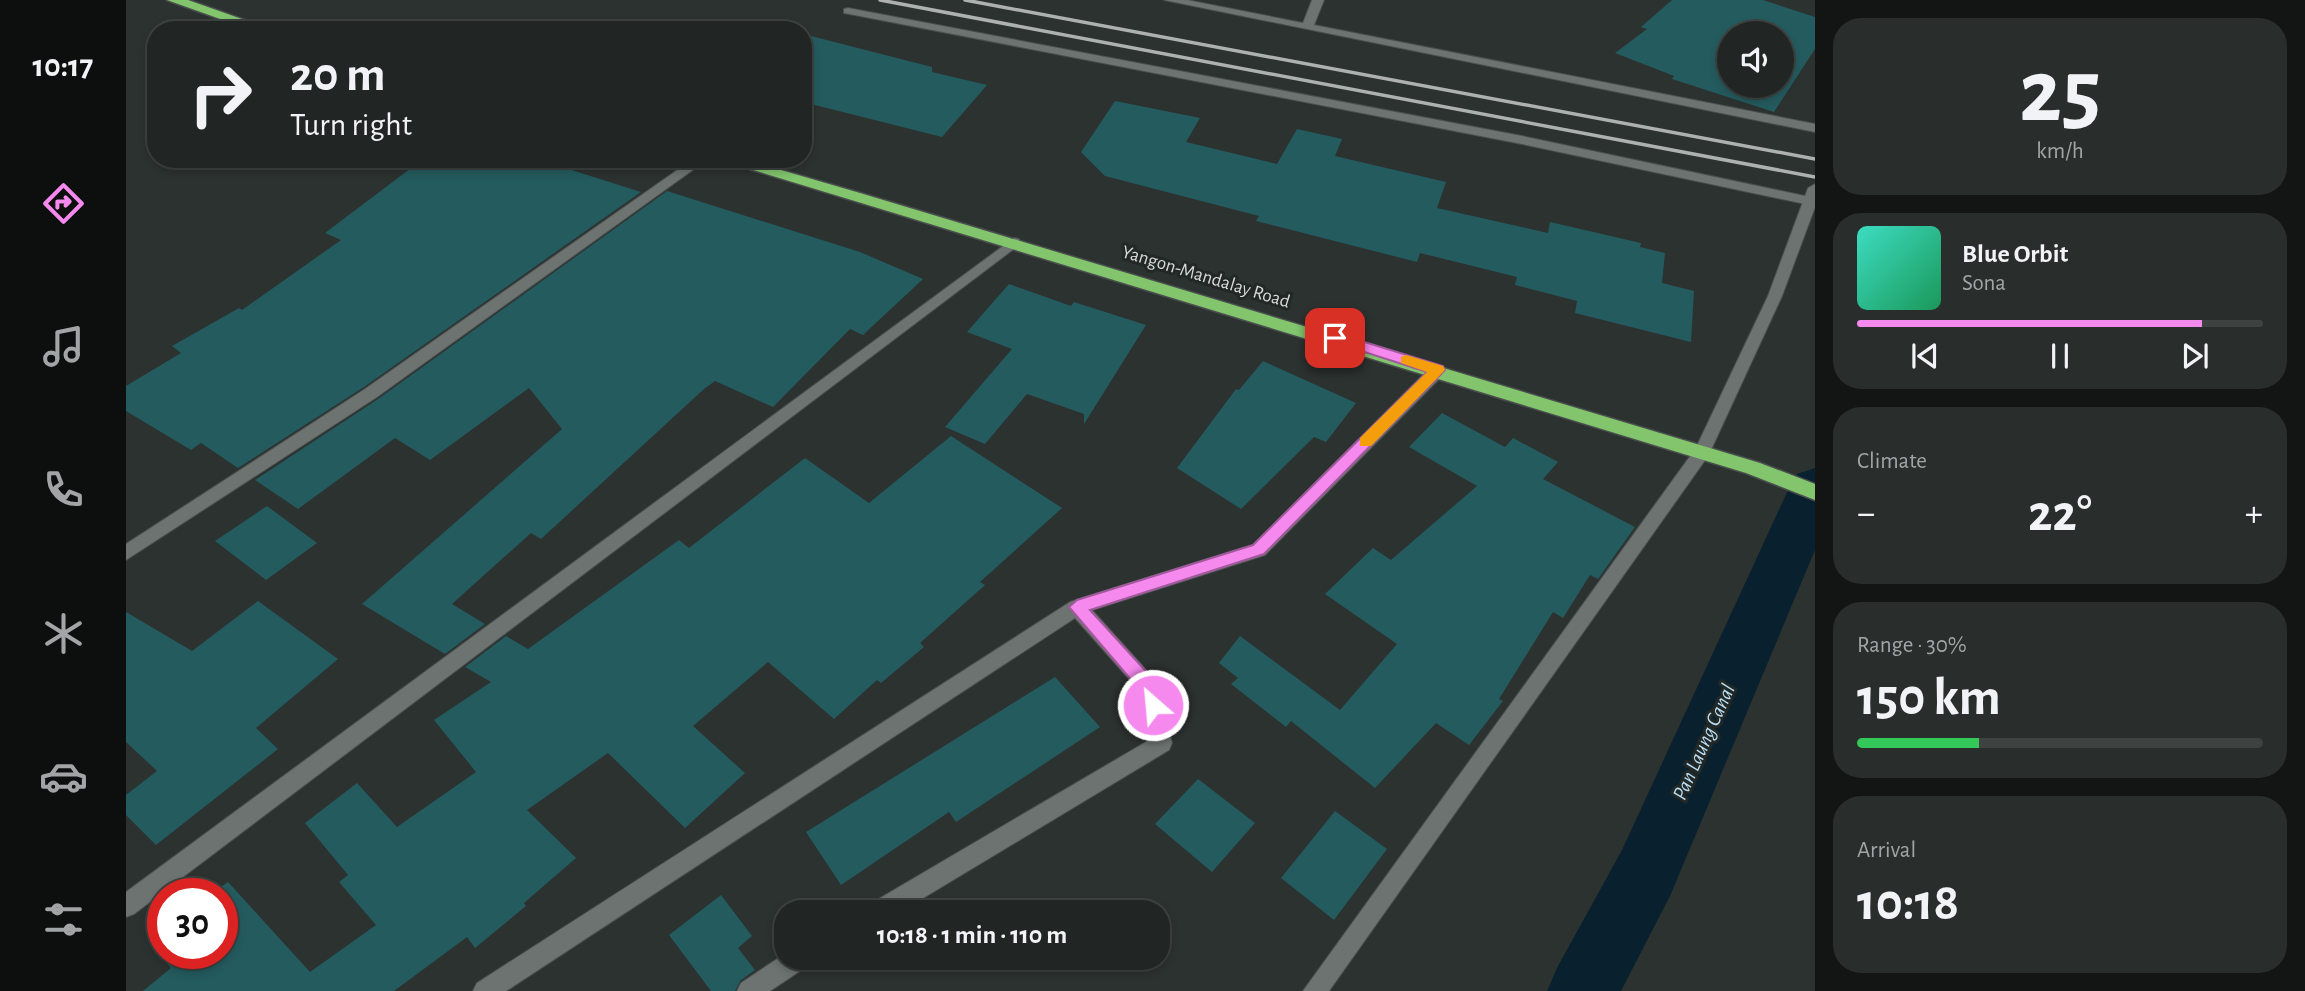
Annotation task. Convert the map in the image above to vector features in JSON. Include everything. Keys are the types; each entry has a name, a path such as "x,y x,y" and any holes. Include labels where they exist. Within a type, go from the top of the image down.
{"highway":[{"path":"174,0 238,21"},
{"name":"Yangon-Mandalay Road","path":"756,168 1014,242 1438,370 1753,468 1815,492"}],"street":[{"path":"1170,0 1815,128"},
{"path":"1307,27 1318,0"},
{"path":"848,11 1812,194 1775,296 1702,453 1315,991"},
{"path":"126,553 371,393 689,168"},
{"path":"126,906 1014,242"},
{"path":"485,991 1077,607 1259,550 1438,370"},
{"path":"898,900 1162,743 1148,686 1077,607"},
{"path":"749,991 781,970"}],"building":[{"path":"1672,0 1763,0 1815,17 1815,49 1794,81 1794,21 1717,21 1717,94 1672,79 1674,76 1615,53 1647,29 1641,27"},
{"path":"812,36 932,67 932,72 987,85 942,137 812,104"},
{"path":"1731,98 1783,98 1774,112"},
{"path":"1115,101 1200,118 1186,142 1277,164 1297,129 1342,139 1335,156 1446,182 1437,208 1548,233 1550,222 1641,243 1640,247 1665,253 1662,283 1694,291 1691,342 1575,313 1577,301 1515,285 1517,277 1420,253 1417,262 1256,221 1259,216 1105,176 1081,152"},
{"path":"411,168 565,168 641,192 364,387 238,468 201,443 191,450 126,411 126,386 181,353 172,346 239,308 242,310 341,240 325,233"},
{"path":"667,191 860,252 923,279 863,335 850,329 773,407 715,381 704,389 541,539 531,533 452,604 485,624 445,654 362,604 562,429 529,388 430,460 395,438 298,509 255,480 378,399"},
{"path":"1009,284 1071,306 1074,302 1146,325 1084,424 1084,414 1027,394 985,444 945,427 1012,349 967,332"},
{"path":"1263,361 1356,403 1326,442 1314,437 1241,509 1177,468 1236,389 1239,390"},
{"path":"1442,413 1505,447 1513,438 1558,462 1543,479 1635,527 1598,579 1590,575 1563,618 1553,612 1499,699 1503,701 1469,745 1436,723 1375,788 1291,721 1286,727 1231,684 1238,678 1219,663 1240,636 1340,710 1397,644 1325,594 1373,548 1391,560 1477,486 1409,447"},
{"path":"951,436 1062,508 980,582 985,585 920,643 924,647 881,683 877,680 834,719 768,662 693,726 745,773 685,828 608,753 527,810 576,858 524,903 526,906 475,948 467,937 394,991 143,991 170,969 238,969 238,893 310,972 376,925 339,882 348,875 305,823 357,783 397,827 476,772 434,720 491,682 465,667 506,636 528,649 679,540 689,548 805,458 869,503"},
{"path":"267,506 317,543 266,580 215,541"},
{"path":"258,601 338,659 256,728 278,749 156,845 126,815 126,795 157,771 126,742 126,612 192,651"},
{"path":"1055,677 1100,727 956,822 949,812 841,885 806,832"},
{"path":"1198,779 1255,823 1212,872 1155,824"},
{"path":"1335,811 1387,849 1334,920 1281,878"},
{"path":"721,895 752,936 738,948 755,970 740,981 735,991 711,991 669,935"}],"waterway":[{"name":"Pan Laung Canal","path":"1583,991 1646,873 1815,488"}],"railway":[{"path":"880,0 1815,177"},
{"path":"965,0 1815,159"}],"slow traffic":[{"path":"1366,442 1438,370 1406,360"}],"route":[{"path":"1153,705 1148,686 1077,607 1259,550 1438,370 1335,338"}]}
